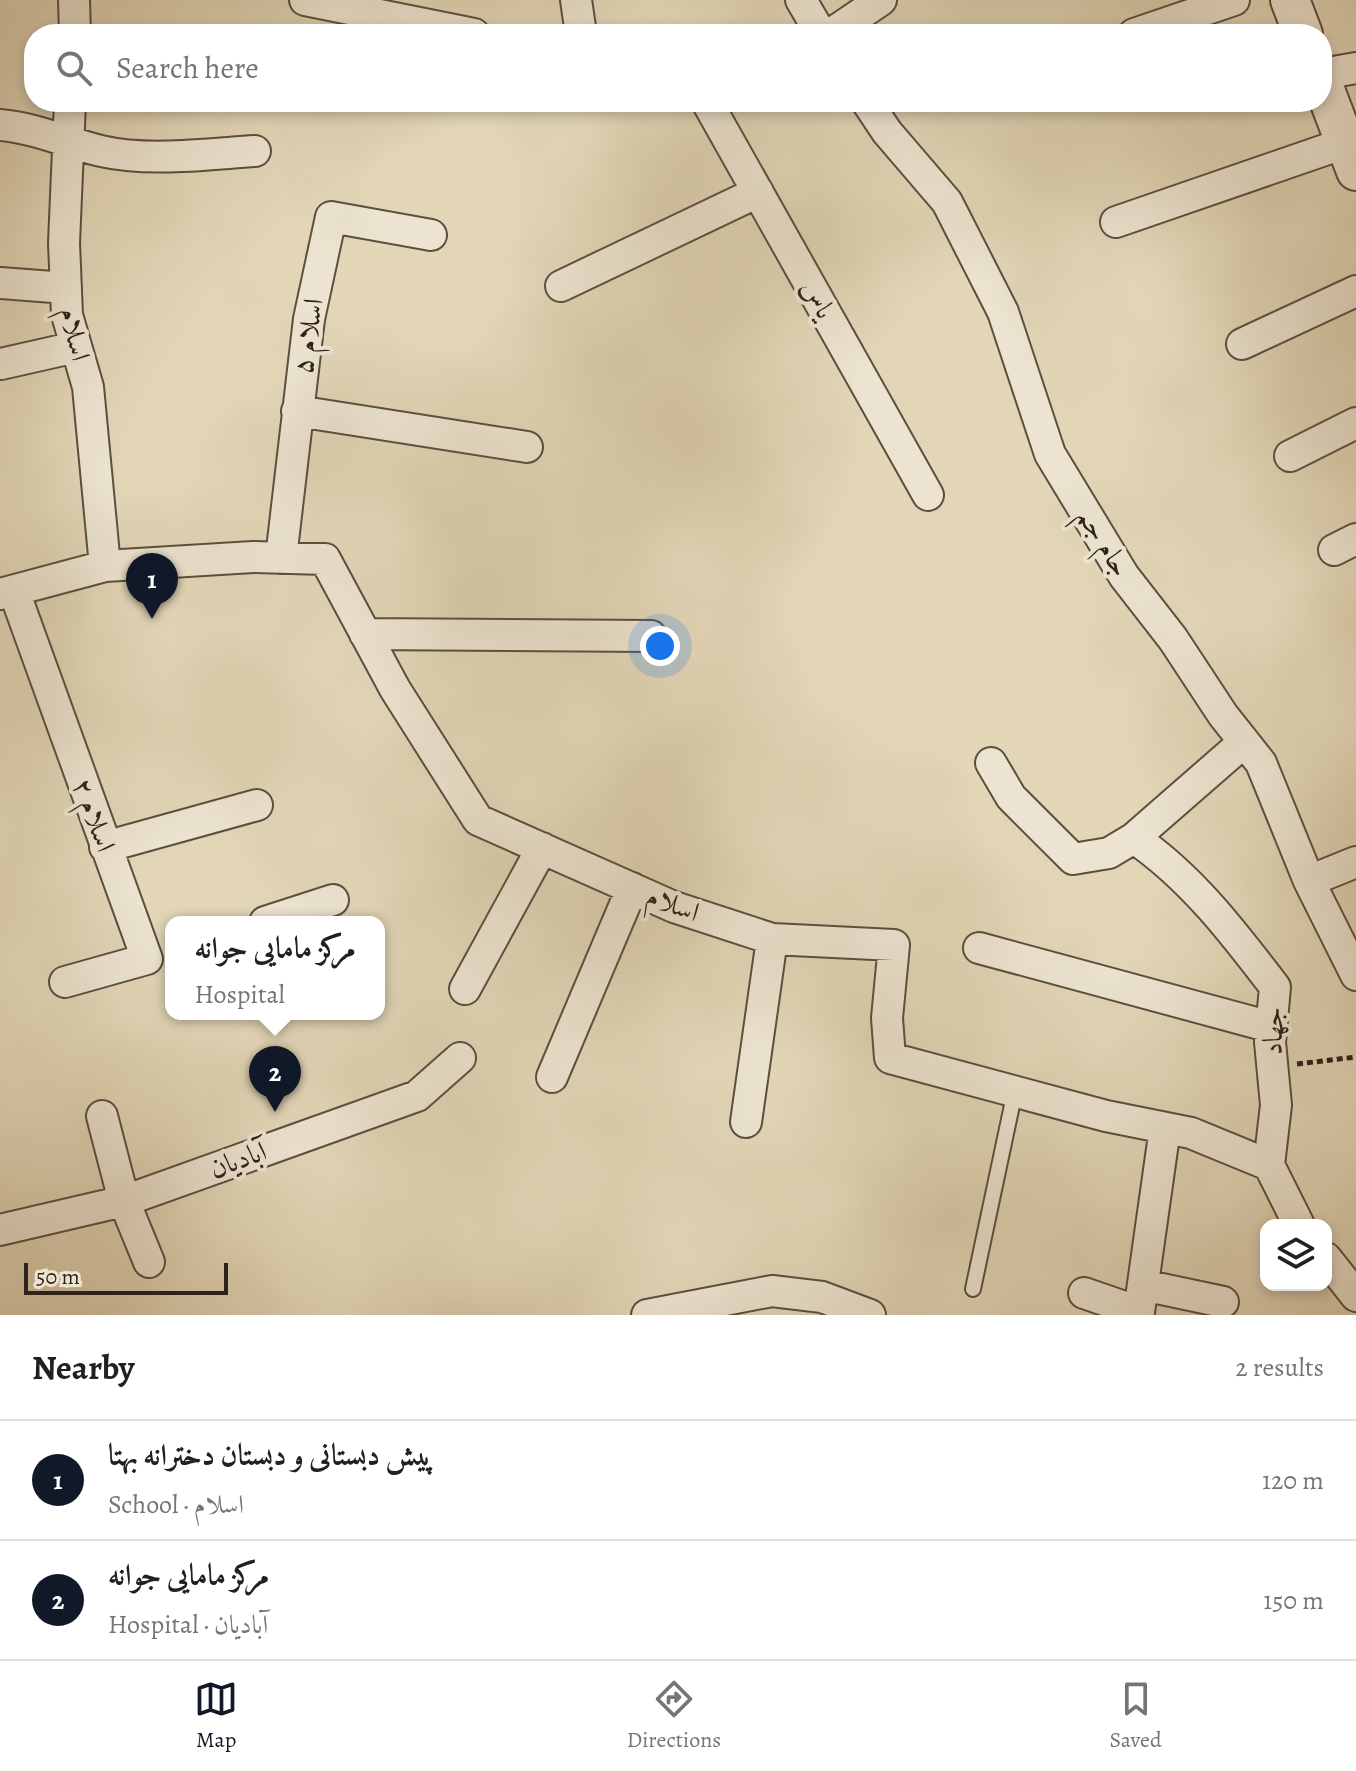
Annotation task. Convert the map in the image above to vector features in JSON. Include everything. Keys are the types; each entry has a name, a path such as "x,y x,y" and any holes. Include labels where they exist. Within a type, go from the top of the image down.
{"street":[{"path":"74,0 75,24"},
{"path":"305,0 429,13 453,24"},
{"path":"576,0 580,24"},
{"path":"801,0 815,24"},
{"path":"846,24 881,0"},
{"path":"1163,24 1234,0"},
{"path":"1290,0 1299,24"},
{"path":"1332,72 1356,68"},
{"path":"1116,222 1351,157 1332,108"},
{"name":"اسلام","path":"69,112 67,315 88,387 105,566"},
{"name":"یاس","path":"713,112 928,495"},
{"name":"جام جم","path":"875,112 954,216 1003,312 1050,454 1124,576 1261,763 1309,881 1356,975"},
{"path":"0,125 23,127 103,151 188,156 255,151"},
{"path":"561,286 758,192"},
{"name":"اسلام ۵","path":"281,558 309,319 331,217 431,235"},
{"path":"0,283 66,288"},
{"path":"1242,344 1356,291"},
{"path":"1,364 76,347"},
{"path":"297,411 527,447"},
{"path":"1290,456 1356,423"},
{"name":"اسلام","path":"7,592 105,566 325,559 395,689 478,820 674,907 772,939 894,945 887,1018 890,1058 1191,1133 1269,1165"},
{"name":"اسلام ۲","path":"7,592 105,847 159,956 65,982"},
{"path":"365,634 651,636"},
{"path":"991,763 1011,797 1073,859 1109,853 1134,838 1244,742"},
{"path":"105,847 257,805"},
{"name":"جهاد","path":"1134,838 1167,860 1230,929 1275,987 1271,1027 1276,1105 1269,1165"},
{"path":"465,989 542,848"},
{"path":"1309,881 1356,862"},
{"path":"552,1077 632,888"},
{"path":"284,916 333,900"},
{"path":"746,1122 772,939"},
{"path":"979,948 1271,1027"},
{"name":"آبادیان","path":"0,1230 124,1201 417,1096 460,1058"},
{"path":"102,1116 124,1201 149,1262"},
{"path":"1141,1298 1165,1128"},
{"path":"1269,1165 1296,1219"},
{"path":"1332,1266 1356,1296"},
{"path":"647,1315 772,1291 822,1297 870,1315"},
{"path":"1084,1293 1223,1302"}],"lane":[{"path":"973,1289 1016,1091"}],"path":[{"path":"1272,1067 1356,1057"}],"place":[{"name":"پیش دبستانی و دبستان دخترانه بهتا","path":"152,619"},
{"name":"مرکز مامایی جوانه","path":"275,1112"}]}
